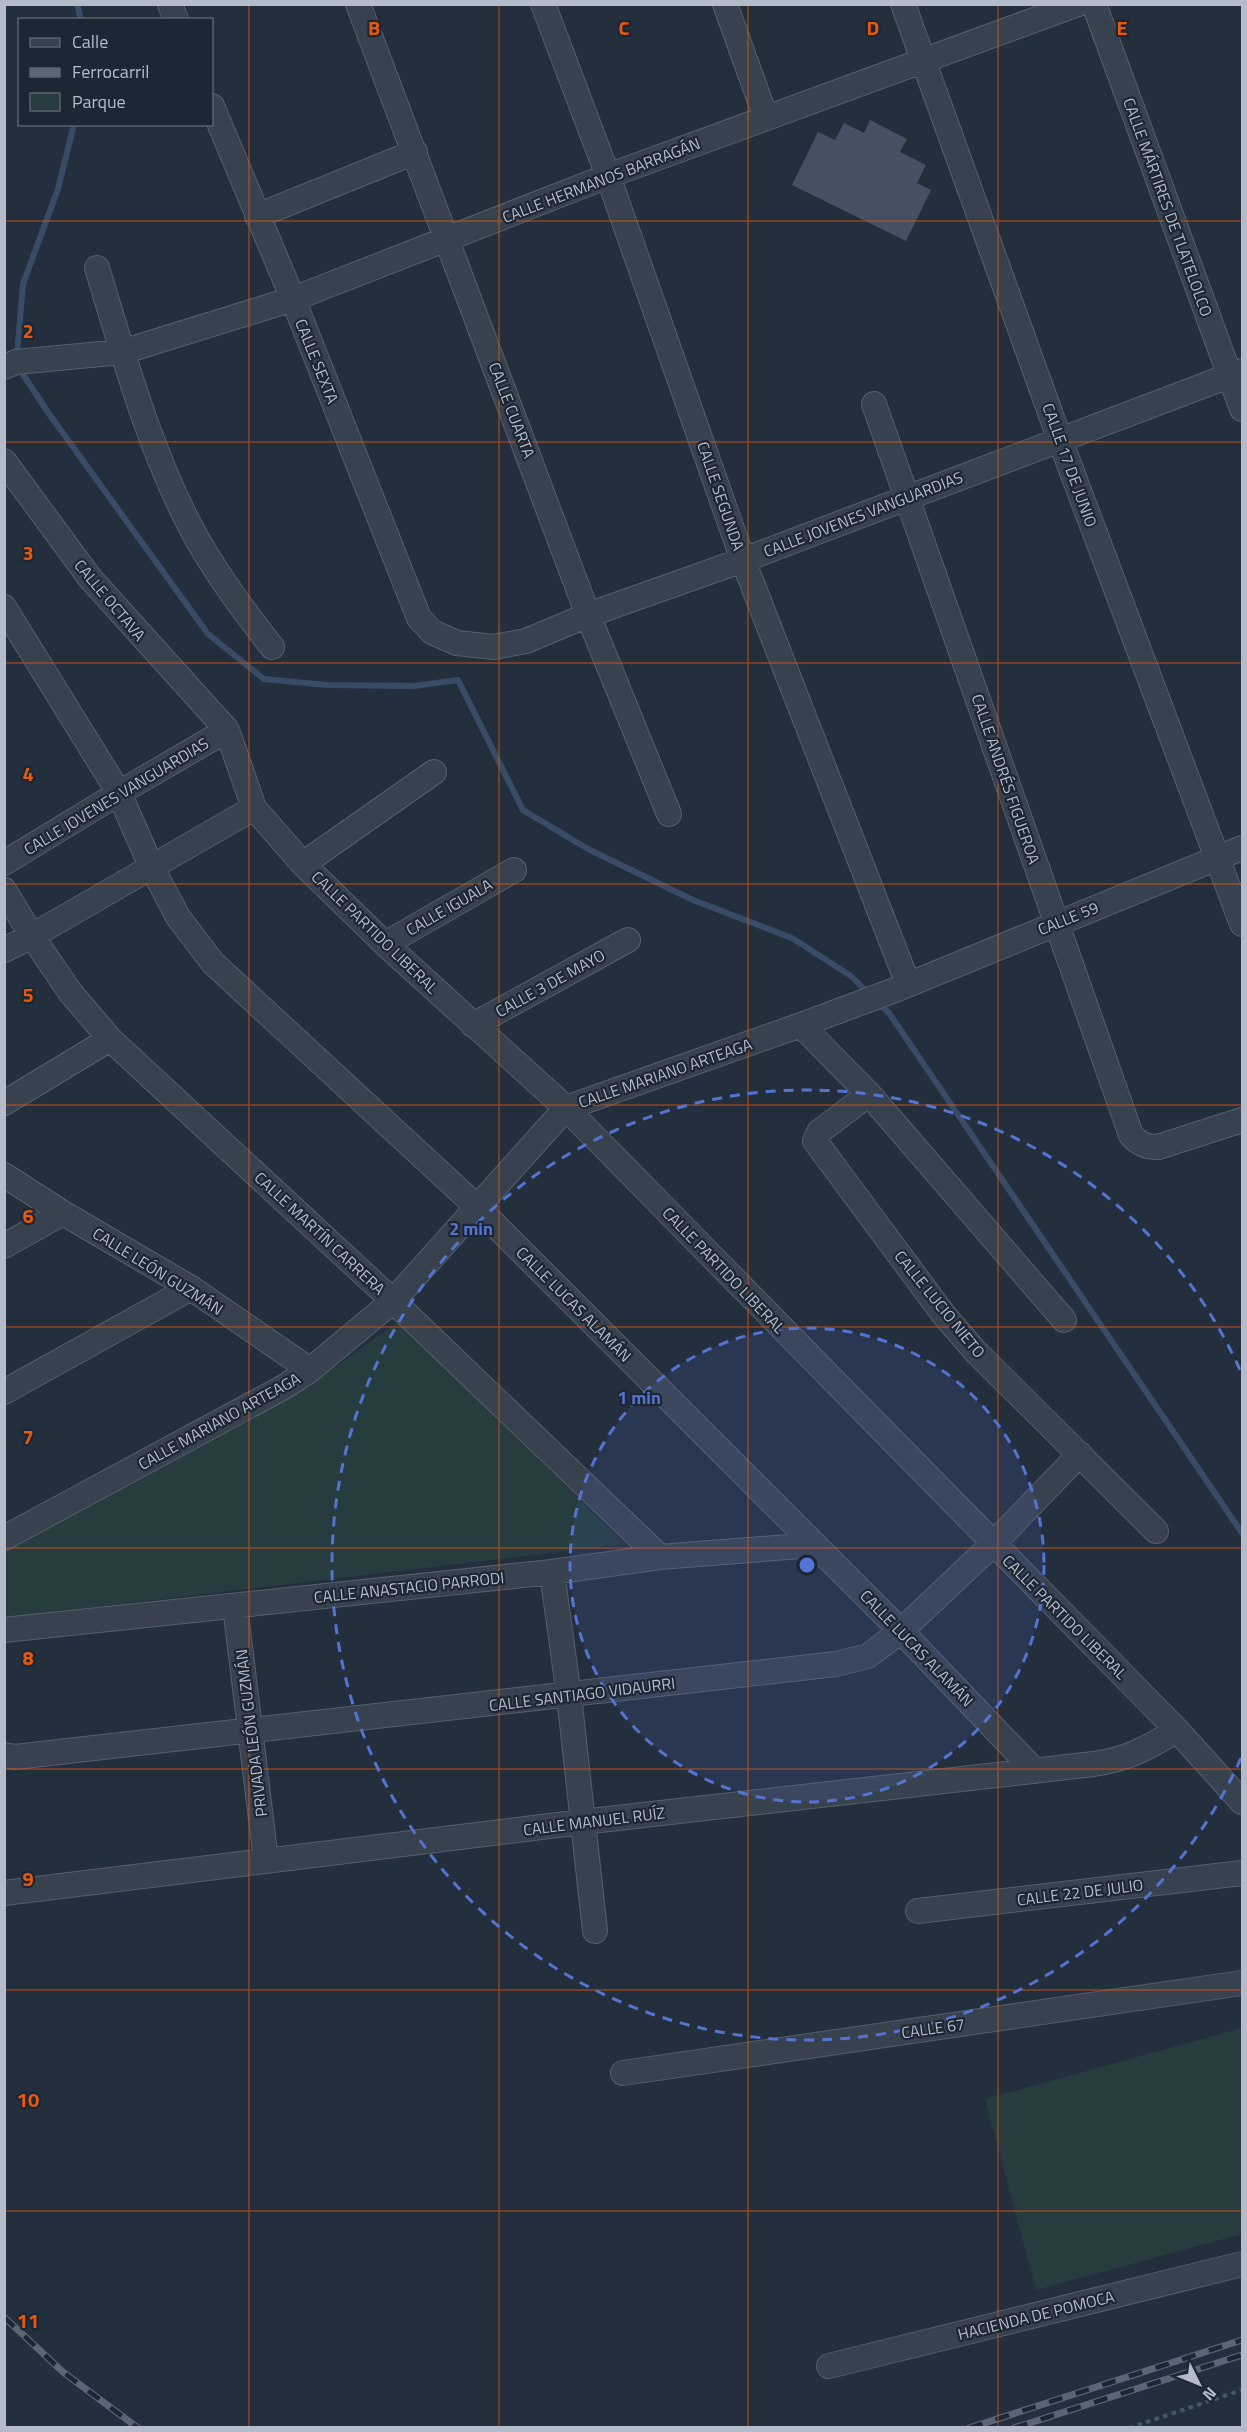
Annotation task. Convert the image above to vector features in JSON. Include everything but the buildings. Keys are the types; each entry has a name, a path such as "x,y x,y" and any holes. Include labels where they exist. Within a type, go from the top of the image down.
{"street":[{"name":"CALLE CUARTA","path":"358,4 588,615 669,814"},
{"name":"CALLE SEGUNDA","path":"543,4 608,176 743,560 902,987"},
{"path":"725,4 766,118"},
{"name":"CALLE 17 DE JUNIO","path":"903,4 1060,440 1242,924"},
{"name":"CALLE HERMANOS BARRAGÁN","path":"4,367 16,362 122,352 293,299 608,176 925,62 1078,4"},
{"name":"CALLE MÁRTIRES DE TLATELOLCO","path":"1094,4 1236,374 1242,409"},
{"name":"CALLE SEXTA","path":"213,108 256,216 293,299 419,618"},
{"path":"256,216 415,152"},
{"path":"97,268 150,434 188,522 226,587 272,647"},
{"name":"CALLE JOVENES VANGUARDIAS","path":"419,618 432,632 457,643 494,647 526,641 588,615 743,560 1236,374"},
{"name":"CALLE ANDRÉS FIGUEROA","path":"874,404 1131,1135 1138,1143 1147,1147 1158,1147 1242,1120"},
{"name":"CALLE OCTAVA","path":"4,461 90,578 227,730"},
{"name":"CALLE LUCAS ALAMÁN","path":"4,607 119,793 151,866 178,917 213,963 476,1206 901,1630 1035,1771"},
{"name":"CALLE JOVENES VANGUARDIAS","path":"4,863 227,730"},
{"name":"CALLE PARTIDO LIBERAL","path":"227,730 254,808 303,864 385,944 566,1108 1177,1730 1242,1802"},
{"path":"303,864 434,772"},
{"path":"4,950 254,808"},
{"name":"CALLE 59","path":"902,987 1242,848"},
{"name":"CALLE IGUALA","path":"385,944 514,870"},
{"name":"CALLE MARTÍN CARRERA","path":"4,890 70,992 110,1038 393,1301 660,1557"},
{"name":"CALLE 3 DE MAYO","path":"473,1025 628,940"},
{"name":"CALLE MARIANO ARTEAGA","path":"4,1538 284,1387 310,1370 393,1301 566,1108 902,987"},
{"path":"801,1025 869,1094 1064,1320"},
{"path":"4,1103 110,1038"},
{"name":"CALLE LUCIO NIETO","path":"869,1094 819,1132 816,1136 818,1145 944,1315 976,1352 1156,1531"},
{"name":"CALLE LEÓN GUZMÁN","path":"4,1175 63,1213 191,1288 310,1370"},
{"path":"4,1246 63,1213"},
{"path":"4,1392 191,1288"},
{"name":"CALLE SANTIAGO VIDAURRI","path":"4,1755 15,1757 569,1696 836,1664 868,1656 901,1630 993,1544 1080,1454"},
{"name":"CALLE ANASTACIO PARRODI","path":"4,1630 552,1572 660,1557 814,1545"},
{"path":"552,1572 569,1696 595,1931"},
{"name":"PRIVADA LEÓN GUZMÁN","path":"235,1606 266,1860"},
{"name":"CALLE MANUEL RUÍZ","path":"4,1893 582,1822 1121,1760 1148,1748 1177,1730"},
{"name":"CALLE 22 DE JULIO","path":"918,1911 1242,1873"},
{"name":"CALLE 67","path":"623,2073 1242,1983"},
{"name":"HACIENDA DE POMOCA","path":"829,2366 1242,2264"}],"path":[{"path":"1129,2427 1242,2390"}],"green space":[{"path":"399,1321 625,1544 5,1618 4,1551 276,1403 338,1365"},
{"path":"1242,2028 1242,2234 1036,2290 985,2099"}],"waterway":[{"path":"77,4 80,18"},
{"path":"17,355 23,284 58,189 74,126"},
{"path":"19,368 47,411 208,634 264,679 327,685 414,686 458,680 523,810 588,849 693,900 792,938 851,976 869,994"},
{"path":"878,1003 889,1013 1242,1533"}],"railway":[{"path":"4,2317 63,2372 138,2428"},
{"path":"969,2428 1242,2340"},
{"path":"1014,2428 1242,2355"}]}
